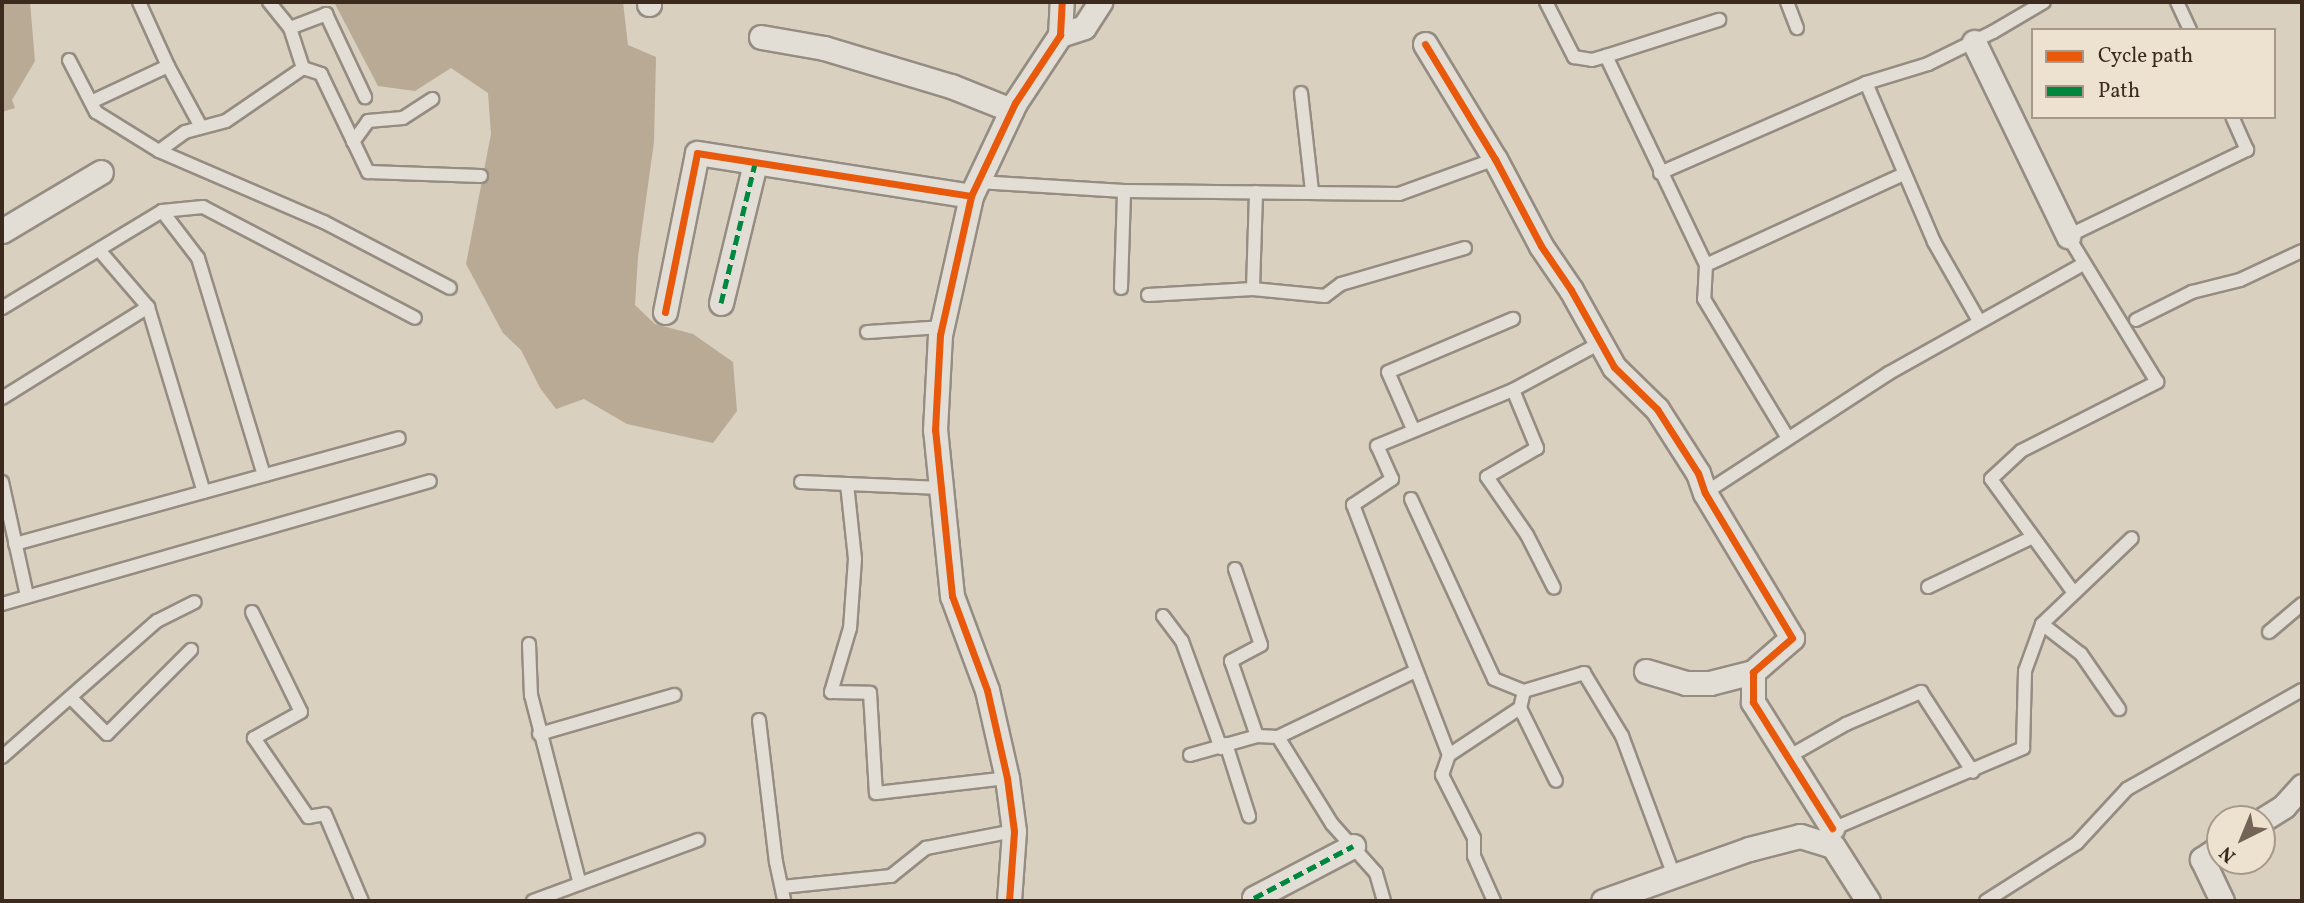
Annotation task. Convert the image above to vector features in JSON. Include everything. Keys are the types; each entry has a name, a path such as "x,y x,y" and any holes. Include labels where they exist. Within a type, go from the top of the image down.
{"street":[{"path":"1009,901 1014,831 1007,778 987,690 952,596 935,430 942,327 974,189 1011,110 1060,35 1062,2"},
{"path":"1060,35 1084,27 1100,2"},
{"path":"761,37 824,48 951,86 1011,110"},
{"path":"1974,41 2068,236"},
{"path":"1425,44 1495,159 1541,246 1571,290 1614,367 1657,409 1698,473 1705,493 1792,638 1753,672 1710,682 1686,683 1646,671"},
{"path":"664,312 695,156 701,153 755,164 974,189"},
{"path":"721,303 755,164"},
{"path":"2,232 101,172"},
{"path":"1753,672 1753,702 1788,757 1862,899"},
{"path":"2276,811 2302,786"},
{"path":"1603,901 1749,849 1800,836 1827,836"},
{"path":"1255,901 1254,898 1353,846"},
{"path":"2210,875 2222,901"}],"lane":[{"path":"139,2 168,66 201,127"},
{"path":"269,2 290,29 303,68"},
{"path":"1548,2 1574,57 1592,60 1719,20"},
{"path":"1787,2 1797,28"},
{"path":"1660,173 1866,83 1928,64 2044,2"},
{"path":"2177,2 2189,28"},
{"path":"290,29 326,14 365,97"},
{"path":"1605,56 1706,265 1704,299 1788,439"},
{"path":"69,60 96,112 159,151 324,222 450,288"},
{"path":"91,102 168,66"},
{"path":"159,151 185,132 226,121 303,68"},
{"path":"303,68 321,74 368,173 481,176"},
{"path":"1866,83 1934,242 1979,321"},
{"path":"1301,93 1312,191"},
{"path":"353,142 368,121 403,118 432,99"},
{"path":"2074,593 1991,479 2021,451 2157,382 2068,236 2247,150 2233,119"},
{"path":"974,189 1399,194 1495,159"},
{"path":"1706,265 1904,174"},
{"path":"1121,288 1124,191"},
{"path":"1253,289 1256,192"},
{"path":"2,308 162,211 203,207 415,317"},
{"path":"162,211 198,258 264,475"},
{"path":"1149,295 1253,289 1325,296 1341,284 1465,248"},
{"path":"99,250 148,307 204,492"},
{"path":"2136,320 2192,292 2240,280 2302,251"},
{"path":"1705,493 1889,373 2083,264"},
{"path":"2,398 148,307"},
{"path":"1413,429 1388,372 1513,319"},
{"path":"867,332 942,327"},
{"path":"1494,901 1474,856 1474,838 1443,775 1449,755 1353,505 1392,479 1377,446 1513,390 1600,342"},
{"path":"1513,390 1537,448 1487,477 1527,536 1554,588"},
{"path":"15,544 399,438"},
{"path":"2,604 430,481"},
{"path":"2,482 27,596"},
{"path":"801,482 941,488"},
{"path":"847,484 855,559 850,628 831,692 870,693 876,793 1007,778"},
{"path":"1411,499 1494,679 1524,691 1584,673 1622,736 1674,876"},
{"path":"1928,587 2033,537"},
{"path":"1827,836 2023,748 2025,671 2042,624 2132,538"},
{"path":"1235,569 1261,645 1231,661 1257,736"},
{"path":"2,757 157,621 195,602"},
{"path":"2269,632 2302,604"},
{"path":"251,612 301,712 254,738 308,817 325,814 362,901"},
{"path":"1163,616 1182,641 1249,816"},
{"path":"2042,624 2081,654 2119,709"},
{"path":"529,644 531,695 580,884"},
{"path":"71,698 107,734 191,650"},
{"path":"1190,755 1257,736 1278,737 1416,671"},
{"path":"1986,901 2077,843 2127,789 2302,690"},
{"path":"1524,691 1520,708 1556,781"},
{"path":"1788,757 1846,724 1922,692 1973,772"},
{"path":"540,734 674,695"},
{"path":"1449,755 1520,708"},
{"path":"758,720 776,862 784,901"},
{"path":"1278,737 1332,824 1376,873 1384,901"},
{"path":"782,887 891,876 926,848 1014,831"},
{"path":"533,901 698,840"}],"shaded area":[{"path":"2,2 30,2 35,61 12,100 15,108 2,112"},
{"path":"334,2 623,2 628,45 656,57 654,142 638,257 635,305 655,324 693,334 733,362 737,411 713,443 627,424 584,399 556,409 540,388 521,350 503,333 466,264 491,134 488,93 451,68 415,91 378,86"}],"marked path":[{"path":"721,303 755,164"},
{"path":"1255,901 1254,898 1353,846"}],"cycle path":[{"path":"1009,901 1014,831 1007,778 987,690 952,596 935,430 940,335 971,196 1015,103 1060,35 1062,2"},
{"path":"1425,44 1495,159 1541,246 1571,290 1614,367 1657,409 1698,473 1705,493 1792,638 1753,672 1753,702 1832,828"},
{"path":"665,312 697,153 971,196"}]}
